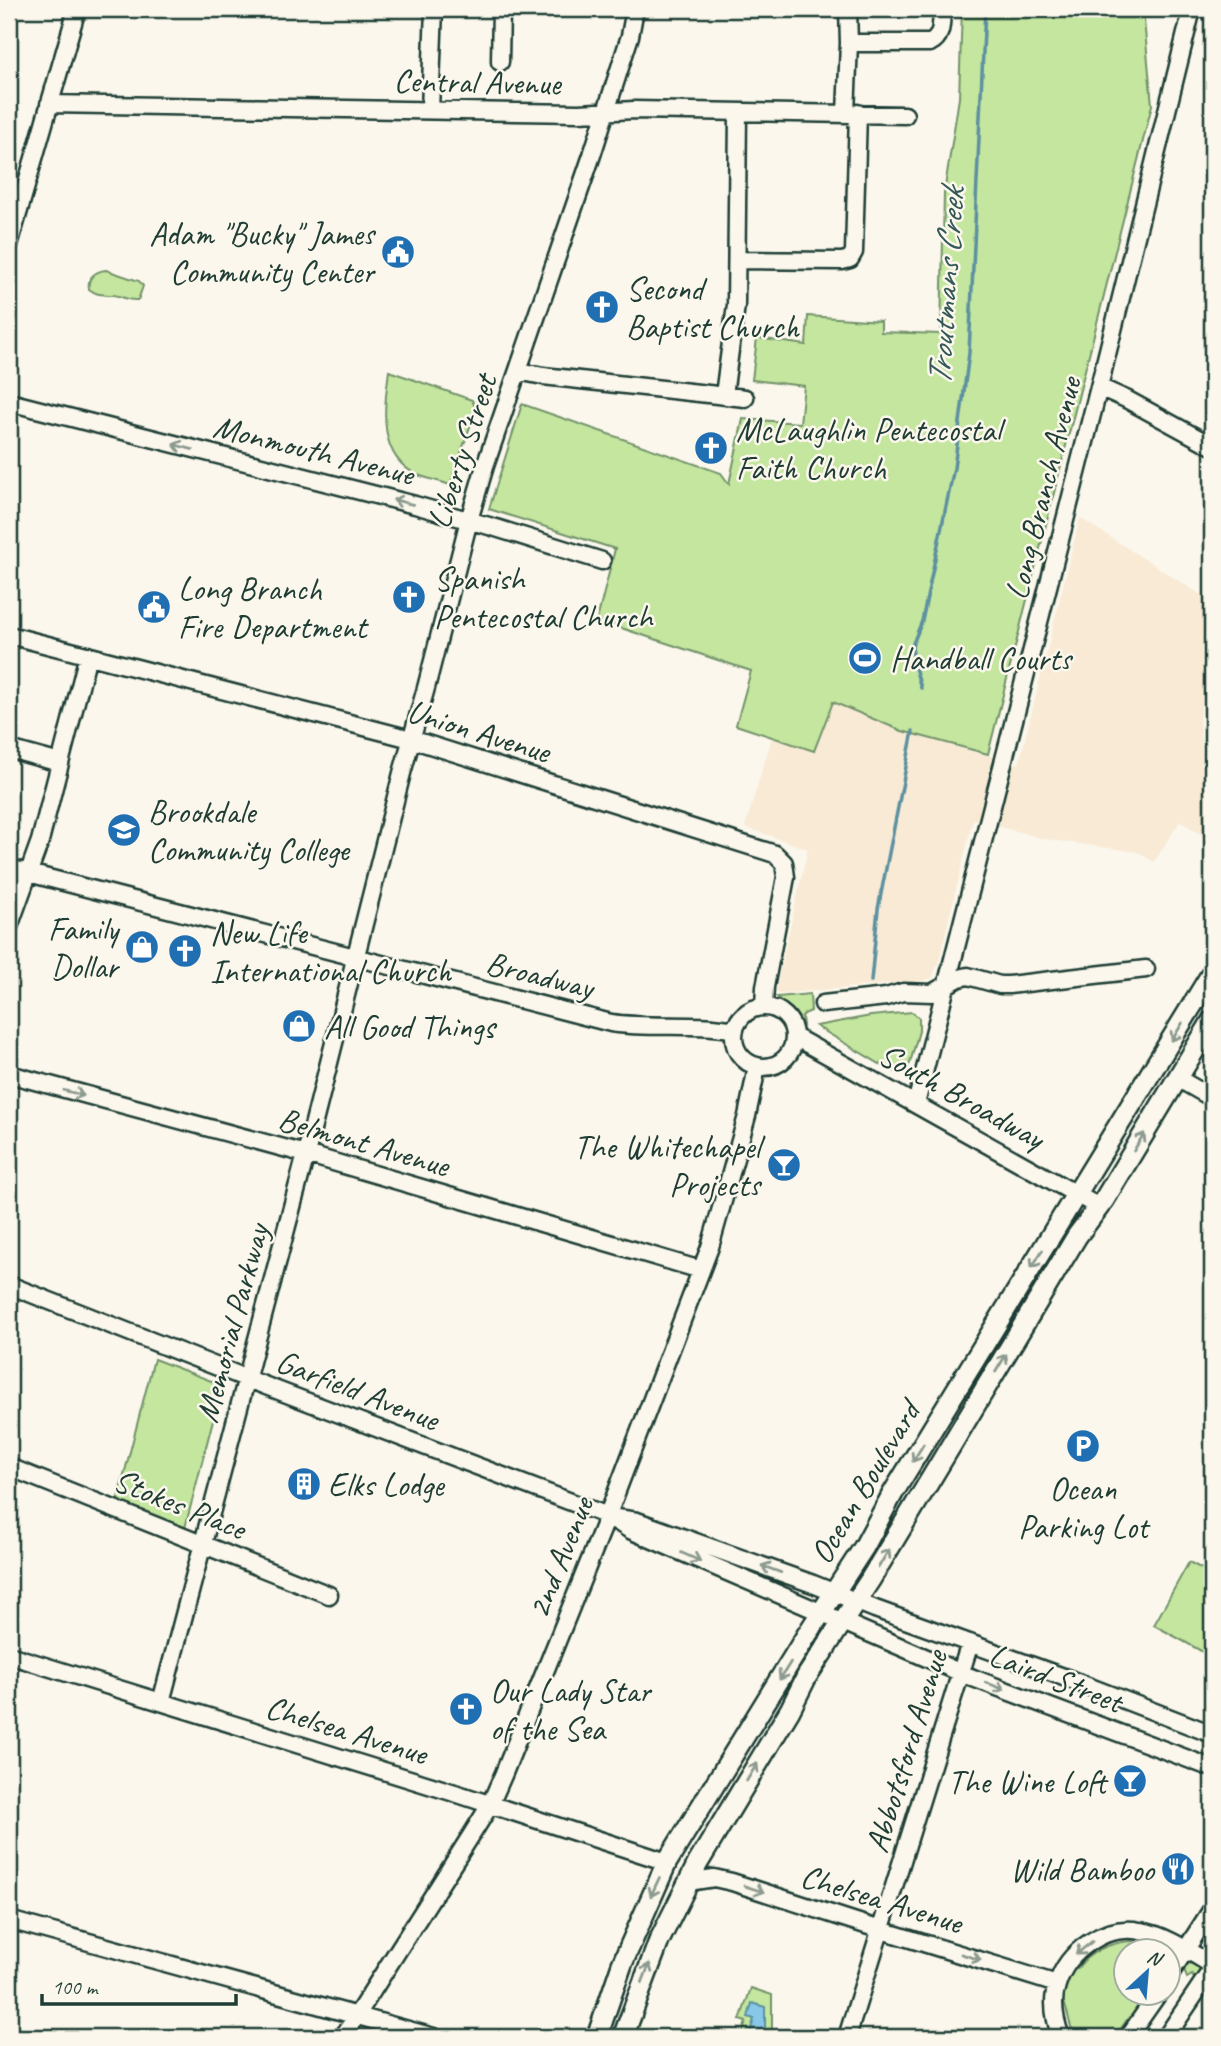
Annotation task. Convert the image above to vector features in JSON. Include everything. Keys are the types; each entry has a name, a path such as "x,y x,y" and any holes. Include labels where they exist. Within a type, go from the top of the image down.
{"main road":[{"name":"Ocean Boulevard","path":"597,2037 622,1964 667,1862 864,1547 893,1493 1212,973"},
{"name":"Ocean Boulevard","path":"623,2037 652,1958 688,1882 790,1710 807,1676 877,1569 1077,1236 1099,1206 1212,1021"}],"street":[{"path":"9,245 77,9"},
{"path":"430,110 434,9"},
{"path":"500,62 501,9"},
{"name":"Liberty Street","path":"356,958 469,520 606,112 630,36 635,9"},
{"path":"737,260 842,261 850,258 854,252 848,9"},
{"path":"849,43 930,43 936,40 941,32 942,9"},
{"name":"Long Branch Avenue","path":"916,1104 1099,387 1192,9"},
{"name":"Central Avenue","path":"49,104 905,115"},
{"path":"724,395 736,305 738,112"},
{"path":"518,371 745,398"},
{"path":"1099,387 1212,446"},
{"name":"Monmouth Avenue","path":"9,402 469,520 602,561"},
{"name":"Union Avenue","path":"9,635 411,739 775,854 784,863 786,877 765,987 764,1006"},
{"path":"9,927 40,841 88,654"},
{"path":"9,749 60,763"},
{"name":"Broadway","path":"9,868 611,1023 734,1030"},
{"name":"Memorial Parkway","path":"161,1703 356,958"},
{"path":"823,1004 889,997 903,992 929,994 968,975 1000,985 1009,985 1146,969"},
{"path":"764,1006 774,1007 789,1019 795,1037 793,1046 783,1061 765,1067 756,1066 741,1056 736,1048 734,1030 742,1015 756,1007 764,1006"},
{"name":"South Broadway","path":"795,1037 1099,1206"},
{"name":"2nd Avenue","path":"344,2037 490,1805 608,1516 710,1247 747,1115 756,1066"},
{"name":"Belmont Avenue","path":"9,1074 306,1154 701,1270"},
{"path":"1177,1079 1212,1098"},
{"name":"Garfield Avenue","path":"9,1284 608,1516 637,1521 856,1601"},
{"name":"Stokes Place","path":"9,1467 329,1595"},
{"name":"Garfield Avenue","path":"608,1516 630,1530 842,1622"},
{"name":"Laird Street","path":"856,1601 1212,1734"},
{"name":"Laird Street","path":"842,1622 960,1672 1212,1768"},
{"name":"Abbotsford Avenue","path":"847,2037 970,1643"},
{"name":"Chelsea Avenue","path":"9,1656 667,1862"},
{"name":"Chelsea Avenue","path":"688,1882 715,1878 732,1882 1057,1984"},
{"path":"1182,1957 1212,1909"},
{"path":"9,1920 434,2037"},
{"path":"1061,2037 1054,1998 1057,1984 1067,1965 1087,1944 1116,1931 1137,1930 1187,1950 1212,1967 1166,2037"},
{"path":"1128,2037 1148,2008"}],"shaded area":[{"path":"1080,518 1212,602 1212,841 1180,821 1154,862 1138,852 1044,839 973,819 939,960 932,978 778,994 776,989 808,849 745,827 772,737 813,751 832,702 902,731 1019,764"}],"green space":[{"path":"962,9 1143,9 1152,105 988,754 902,731 833,702 814,751 736,725 751,671 597,620 615,549 489,509 522,404 721,473 729,484 743,419 800,423 804,386 752,380 757,338 806,345 808,316 881,321 881,332 941,334 944,193 959,98"},
{"path":"106,270 139,281 143,286 138,300 98,294 89,289 93,276"},
{"path":"389,371 472,400 476,409 450,485 418,475 405,467 395,456 386,430"},
{"path":"810,994 811,1011 802,1017 803,1025 777,997"},
{"path":"912,1012 919,1018 919,1031 910,1063 906,1070 900,1073 890,1070 816,1026 871,1016"},
{"path":"154,1359 222,1385 185,1528 117,1502"},
{"path":"1189,1562 1212,1574 1212,1657 1154,1625"},
{"path":"1112,1945 1112,2008 1141,2008 1135,2016 1129,2017 1115,2037 1075,2037 1061,1997 1070,1970 1077,1969 1100,1949"},
{"path":"1186,1964 1199,1967 1201,1972 1196,1982 1192,1975 1187,1978 1184,1969"},
{"path":"751,1988 772,1995 772,2037 741,2037 746,2022 740,2020"}],"water":[{"path":"752,2003 765,2007 762,2037 749,2036 754,2019 748,2017"}],"waterway":[{"name":"Troutmans Creek","path":"921,688 912,646 922,621 954,468 969,353 985,9"},
{"path":"871,981 878,909 913,731"}],"place":[{"name":"Adam \"Bucky\" James Community Center","path":"398,252"},
{"name":"Second Baptist Church","path":"602,307"},
{"name":"McLaughlin Pentecostal Faith Church","path":"711,448"},
{"name":"Spanish Pentecostal Church","path":"409,597"},
{"name":"Long Branch Fire Department","path":"154,607"},
{"name":"Handball Courts","path":"865,658"},
{"name":"Brookdale Community College","path":"124,830"},
{"name":"Family Dollar","path":"142,947"},
{"name":"New Life International Church","path":"185,951"},
{"name":"All Good Things","path":"299,1026"},
{"name":"The Whitechapel Projects","path":"784,1165"},
{"name":"Ocean Parking Lot","path":"1083,1446"},
{"name":"Elks Lodge","path":"304,1484"},
{"name":"Our Lady Star of the Sea","path":"466,1709"},
{"name":"The Wine Loft","path":"1130,1781"},
{"name":"Wild Bamboo","path":"1178,1869"}]}
